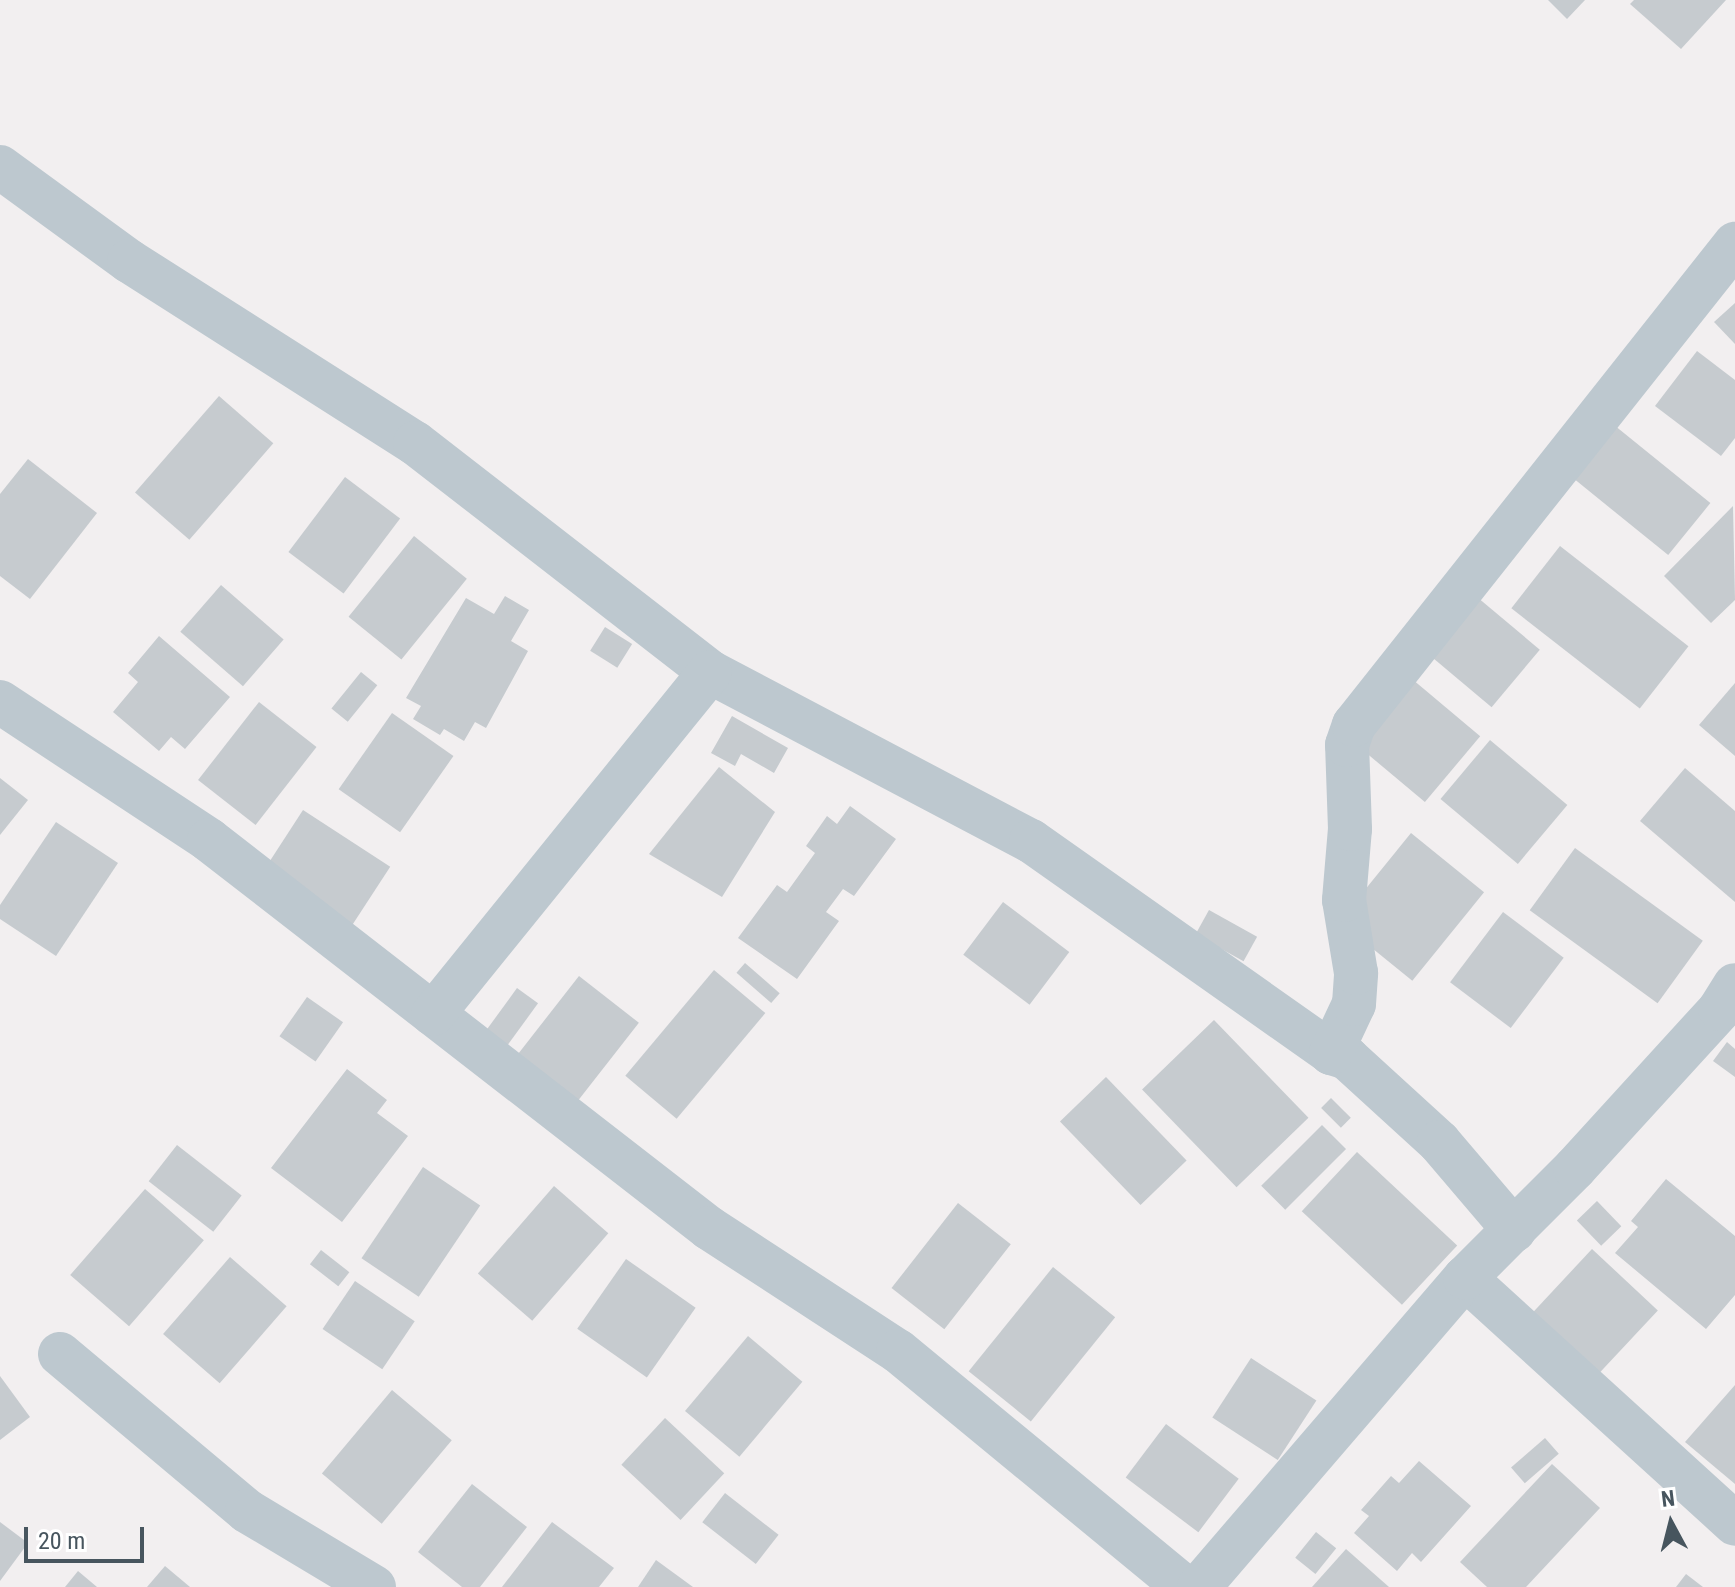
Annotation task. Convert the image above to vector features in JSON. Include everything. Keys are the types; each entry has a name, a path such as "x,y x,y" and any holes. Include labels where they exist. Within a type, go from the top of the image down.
{"street":[{"path":"0,167 129,261 415,443 710,672 1031,841 1331,1053 1347,1058 1439,1142 1514,1230"},
{"path":"1331,1053 1354,1004 1355,988 1344,900 1350,829 1347,745 1354,725 1735,244"},
{"path":"433,1014 710,672"},
{"path":"0,702 209,840 709,1228 898,1351 1184,1587"},
{"path":"1199,1587 1465,1278 1514,1230 1699,1031 1735,985"},
{"path":"1465,1278 1735,1524"},
{"path":"60,1354 247,1511 374,1587"}],"building":[{"path":"1548,0 1585,0 1567,19"},
{"path":"1634,0 1726,0 1681,49 1630,4"},
{"path":"1735,303 1735,344 1714,322"},
{"path":"1697,351 1735,380 1735,438 1721,456 1655,406"},
{"path":"219,396 273,443 189,540 135,493"},
{"path":"1614,425 1710,503 1668,555 1572,477"},
{"path":"28,459 97,513 30,599 0,576 0,494"},
{"path":"345,477 400,519 344,594 288,552"},
{"path":"1733,506 1735,600 1711,623 1664,576"},
{"path":"414,536 467,579 401,660 349,617"},
{"path":"1560,546 1688,646 1640,709 1511,608"},
{"path":"221,585 284,639 243,686 180,632"},
{"path":"505,596 529,610 511,641 528,651 486,728 475,722 464,741 444,729 440,735 413,719 421,706 406,698 466,598 494,614"},
{"path":"1477,597 1540,650 1492,707 1429,654"},
{"path":"605,627 632,644 617,668 590,651"},
{"path":"159,636 230,697 185,749 171,737 159,751 113,712 138,682 128,673"},
{"path":"361,672 377,685 348,722 331,709"},
{"path":"1412,679 1480,736 1425,802 1357,745"},
{"path":"1735,683 1735,756 1699,725"},
{"path":"259,702 317,747 256,825 198,780"},
{"path":"392,713 453,756 400,832 339,789"},
{"path":"732,716 788,748 774,773 741,754 735,766 711,753"},
{"path":"1490,740 1567,805 1518,864 1441,799"},
{"path":"719,767 775,812 722,897 649,854"},
{"path":"1685,768 1735,811 1735,902 1640,821"},
{"path":"0,778 28,800 0,835"},
{"path":"850,806 896,839 854,896 843,889 826,912 839,921 797,979 738,938 777,885 787,892 815,853 806,846 827,816 837,824"},
{"path":"303,810 390,867 350,928 263,871"},
{"path":"56,822 118,863 56,956 0,919 0,905"},
{"path":"1411,833 1484,892 1412,981 1339,922"},
{"path":"1575,848 1703,941 1658,1003 1530,910"},
{"path":"1003,902 1069,952 1030,1005 963,955"},
{"path":"1209,910 1257,937 1244,961 1195,934"},
{"path":"1503,912 1564,958 1511,1028 1450,982"},
{"path":"745,963 780,993 771,1003 736,973"},
{"path":"714,970 765,1013 677,1119 625,1076"},
{"path":"579,976 639,1023 574,1106 514,1059"},
{"path":"517,988 538,1003 505,1049 484,1033"},
{"path":"307,997 343,1022 316,1062 279,1036"},
{"path":"1214,1020 1308,1118 1237,1187 1142,1089"},
{"path":"1727,1042 1735,1049 1735,1077 1713,1061"},
{"path":"347,1069 387,1100 377,1113 408,1136 342,1222 271,1168"},
{"path":"1106,1077 1187,1160 1141,1205 1060,1121"},
{"path":"1331,1098 1351,1118 1341,1128 1321,1108"},
{"path":"1322,1125 1346,1149 1285,1210 1261,1186"},
{"path":"177,1145 242,1195 213,1232 149,1181"},
{"path":"1357,1152 1457,1245 1402,1305 1302,1211"},
{"path":"423,1167 480,1206 419,1297 361,1258"},
{"path":"1666,1179 1735,1236 1735,1295 1706,1329 1615,1253 1638,1227 1631,1221"},
{"path":"554,1186 608,1233 532,1321 478,1274"},
{"path":"145,1189 204,1240 129,1326 70,1275"},
{"path":"1597,1201 1621,1226 1601,1246 1577,1220"},
{"path":"958,1203 1011,1244 944,1329 892,1288"},
{"path":"1592,1249 1658,1310 1592,1381 1527,1319"},
{"path":"321,1250 349,1272 338,1286 310,1264"},
{"path":"230,1257 287,1306 220,1383 163,1334"},
{"path":"626,1259 696,1308 647,1377 577,1329"},
{"path":"1053,1267 1115,1317 1031,1421 969,1371"},
{"path":"355,1281 415,1321 382,1369 323,1329"},
{"path":"748,1336 802,1382 739,1457 685,1411"},
{"path":"1251,1358 1316,1400 1278,1460 1212,1418"},
{"path":"0,1376 30,1417 0,1440"},
{"path":"1735,1385 1735,1484 1685,1442"},
{"path":"392,1390 452,1440 382,1524 322,1473"},
{"path":"665,1418 724,1473 681,1520 621,1465"},
{"path":"1166,1424 1239,1479 1198,1532 1126,1478"},
{"path":"1545,1438 1559,1454 1525,1483 1511,1468"},
{"path":"1419,1461 1471,1506 1421,1562 1412,1553 1397,1571 1354,1533 1369,1516 1361,1510 1391,1476 1399,1483"},
{"path":"1552,1464 1600,1508 1526,1587 1487,1587 1460,1562"},
{"path":"472,1484 527,1527 480,1587 462,1587 418,1552"},
{"path":"725,1493 779,1535 756,1564 702,1522"},
{"path":"0,1522 28,1543 0,1581"},
{"path":"552,1522 614,1568 599,1587 502,1587"},
{"path":"1316,1532 1336,1548 1315,1574 1295,1558"},
{"path":"1346,1549 1389,1587 1312,1587"},
{"path":"656,1560 693,1587 638,1587"},
{"path":"165,1566 190,1587 147,1587"},
{"path":"78,1571 97,1587 65,1587"},
{"path":"1686,1574 1703,1587 1676,1587"}]}
